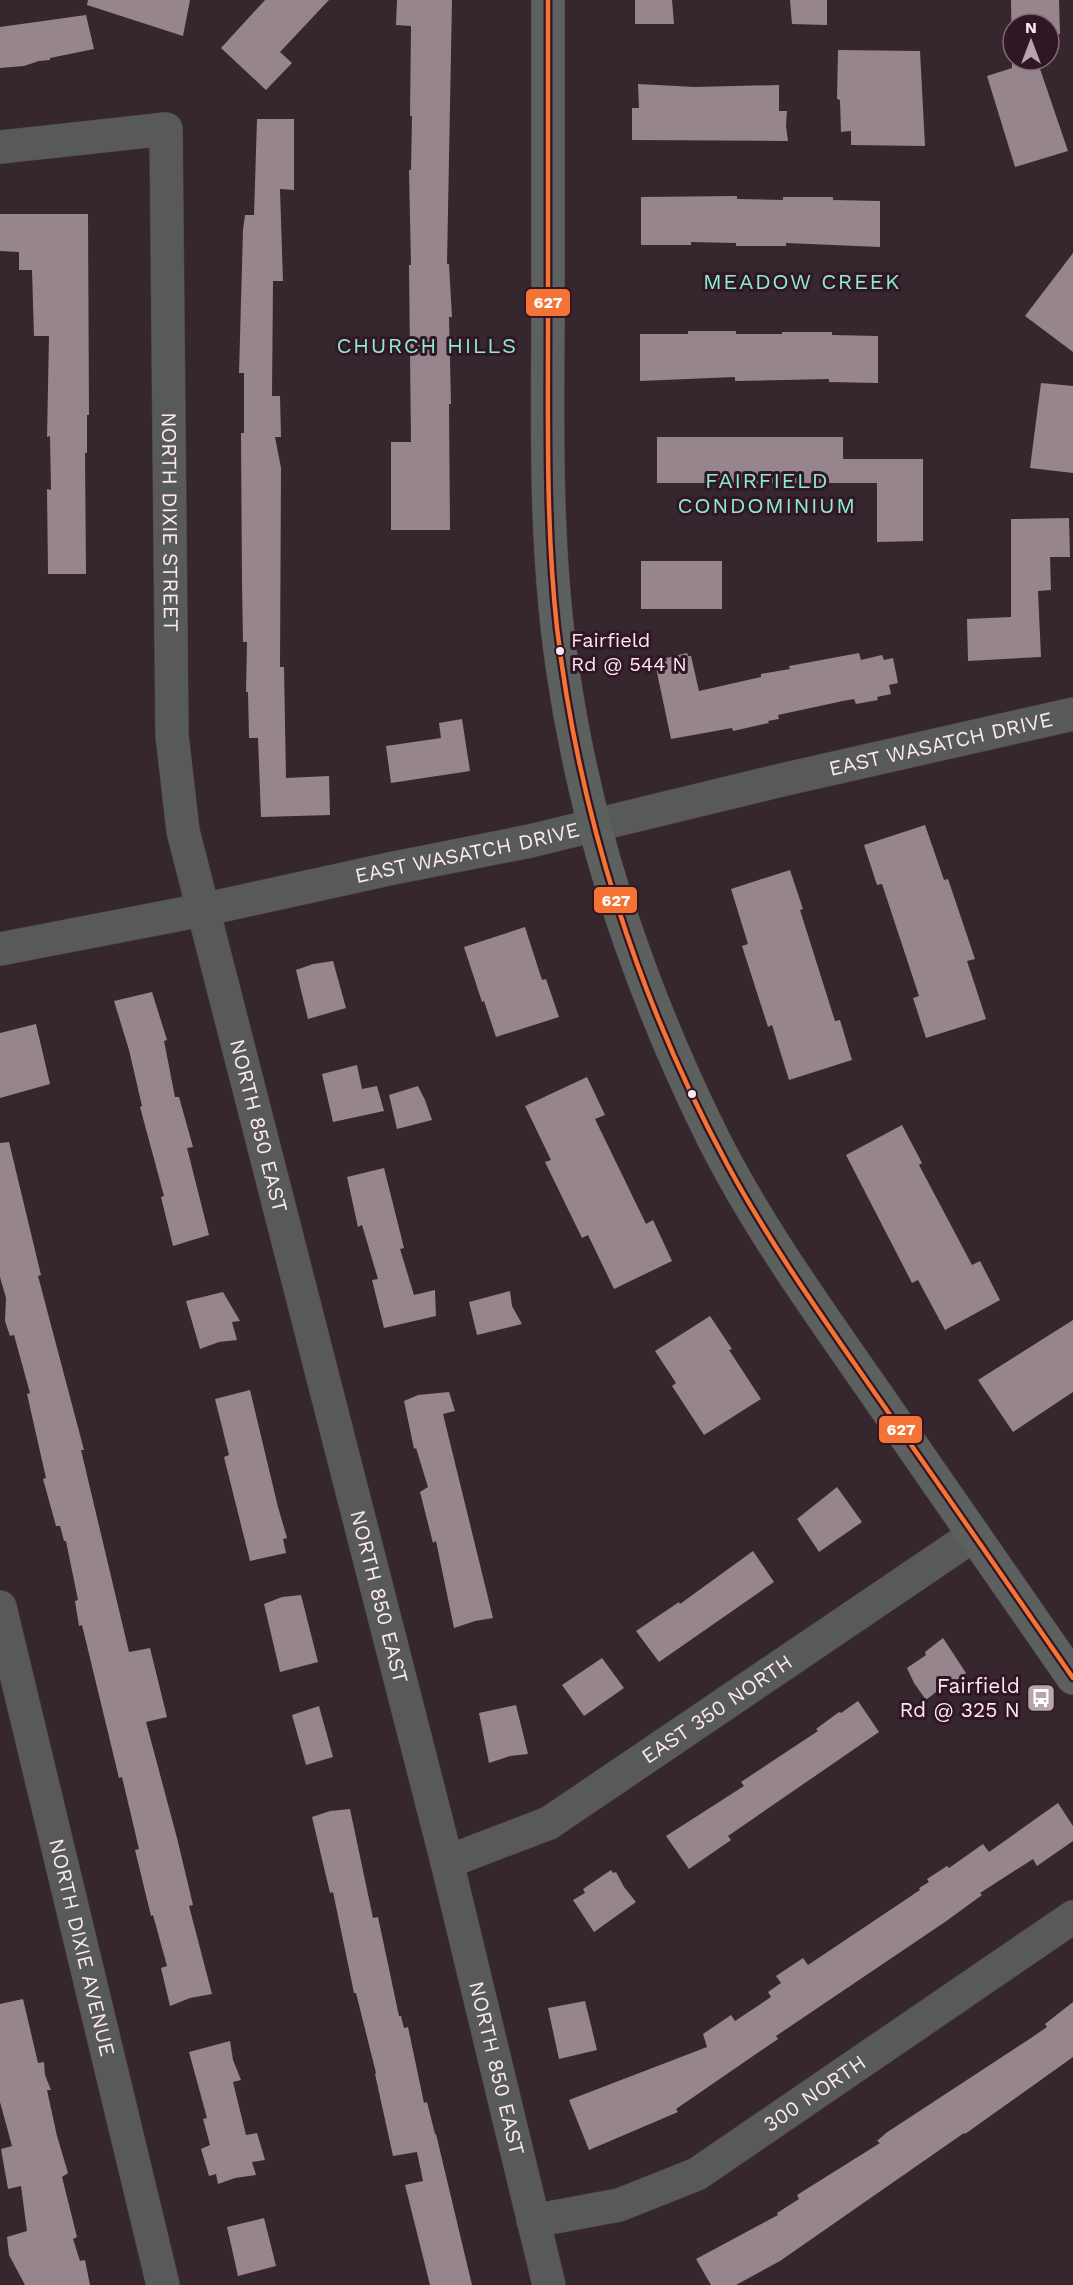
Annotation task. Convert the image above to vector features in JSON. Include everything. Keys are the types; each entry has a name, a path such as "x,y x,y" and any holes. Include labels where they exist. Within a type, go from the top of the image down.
{"main road":[{"path":"548,0 548,406 552,553 560,649 567,697 595,824 610,878 652,1000 689,1087 721,1152 793,1273 1073,1678"}],"street":[{"name":"NORTH DIXIE STREET","path":"0,147 166,129 172,735 183,831 202,910"},
{"name":"EAST WASATCH DRIVE","path":"0,949 202,910 530,841 1073,714"},
{"name":"NORTH 850 EAST","path":"202,910 447,1862 549,2285"},
{"name":"EAST 350 NORTH","path":"447,1862 549,1823 974,1535"},
{"name":"NORTH DIXIE AVENUE","path":"0,1607 163,2285"},
{"name":"300 NORTH","path":"533,2221 619,2205 697,2174 1073,1917"}],"building":[{"path":"88,0 190,0 183,36 87,5"},
{"path":"265,0 329,0 280,52 292,63 266,90 221,48"},
{"path":"397,0 452,0 447,264 449,264 452,317 449,317 450,530 391,530 391,442 411,442 409,170 411,170 412,116 410,116 411,26 396,25"},
{"path":"635,0 672,0 674,24 635,24"},
{"path":"790,0 827,0 827,25 792,24"},
{"path":"1011,0 1059,0 1059,12 1011,12"},
{"path":"86,15 94,49 24,66 0,68 0,27"},
{"path":"838,50 920,51 925,146 851,145 851,131 841,132 840,100 837,99"},
{"path":"1001,72 1041,72 1068,151 1015,167 987,76"},
{"path":"638,84 695,87 779,85 779,111 787,111 788,141 632,140 632,108 639,108"},
{"path":"257,119 294,119 294,190 280,189 283,281 273,281 272,396 280,396 281,437 275,437 281,468 280,667 284,667 286,778 329,776 330,815 261,817 258,738 249,738 248,692 246,692 247,642 243,642 242,583 241,433 244,433 244,373 239,373 243,230 245,215 254,215"},
{"path":"737,196 737,199 783,200 783,197 833,197 833,200 880,201 880,247 786,243 786,246 736,246 736,243 691,242 691,245 641,245 641,197"},
{"path":"0,214 88,214 89,415 87,415 87,453 85,453 86,574 48,574 47,489 51,490 50,436 47,437 49,336 34,336 32,270 19,270 19,252 0,251"},
{"path":"1073,253 1073,352 1025,316"},
{"path":"688,331 736,331 736,334 832,332 832,335 878,336 878,383 829,382 829,379 735,381 735,377 640,381 640,334 688,334"},
{"path":"1041,383 1073,386 1073,473 1030,468"},
{"path":"657,437 843,437 843,459 923,459 923,541 877,542 877,483 657,483"},
{"path":"1069,518 1070,557 1050,557 1051,590 1038,591 1041,657 968,661 967,619 1011,617 1011,519"},
{"path":"641,561 722,561 722,609 641,609"},
{"path":"687,653 691,656 699,691 761,677 761,674 790,669 789,666 859,653 861,660 882,655 884,660 893,658 898,683 889,685 891,694 877,697 878,700 856,704 854,699 843,701 778,715 779,719 768,721 769,723 733,731 732,728 671,739 655,663"},
{"path":"462,719 470,771 391,783 386,746 441,738 439,723"},
{"path":"925,825 944,880 948,879 975,959 967,961 986,1019 926,1038 913,998 919,996 882,884 877,885 864,845"},
{"path":"790,870 803,909 800,910 835,1021 840,1020 852,1060 789,1080 772,1025 768,1027 742,946 748,944 731,889"},
{"path":"525,927 542,980 546,979 559,1017 496,1037 464,947"},
{"path":"333,961 346,1008 308,1019 296,970 313,964"},
{"path":"152,992 167,1040 164,1041 175,1097 179,1097 193,1147 187,1148 209,1235 173,1246 161,1197 164,1196 140,1107 142,1106 129,1050 114,1001"},
{"path":"36,1024 50,1084 0,1098 0,1033"},
{"path":"357,1065 362,1089 377,1086 384,1111 333,1122 322,1074"},
{"path":"587,1077 605,1115 595,1119 646,1224 653,1220 672,1261 614,1289 588,1235 582,1238 545,1162 551,1160 525,1106"},
{"path":"418,1086 432,1120 397,1129 389,1095"},
{"path":"902,1125 922,1163 919,1165 972,1265 980,1261 1000,1300 945,1330 918,1280 912,1283 846,1155"},
{"path":"9,1142 41,1275 38,1276 84,1450 81,1450 129,1652 150,1648 167,1717 146,1722 177,1838 193,1905 189,1906 212,1994 190,1998 170,2006 161,1968 167,1966 153,1915 151,1916 135,1850 139,1849 122,1777 119,1778 82,1625 79,1626 75,1601 78,1600 66,1541 64,1541 60,1526 56,1526 43,1479 46,1478 27,1394 30,1393 14,1335 10,1336 5,1321 6,1298 0,1277 0,1143"},
{"path":"384,1168 404,1248 400,1249 414,1295 435,1290 436,1316 384,1328 372,1280 378,1279 362,1225 358,1227 347,1177"},
{"path":"510,1291 512,1306 522,1324 477,1335 469,1302"},
{"path":"223,1292 240,1321 232,1322 237,1340 219,1342 200,1349 186,1301"},
{"path":"710,1316 761,1399 704,1435 672,1386 676,1383 655,1351"},
{"path":"1073,1320 1073,1392 1013,1432 978,1380"},
{"path":"250,1390 287,1538 283,1539 286,1553 250,1561 224,1457 229,1455 215,1399"},
{"path":"449,1392 455,1411 443,1414 493,1618 454,1628 436,1541 433,1543 420,1492 428,1487 416,1448 414,1449 404,1401 418,1395"},
{"path":"837,1487 862,1522 819,1552 797,1519"},
{"path":"753,1551 774,1582 659,1662 636,1631 679,1602 680,1604"},
{"path":"301,1595 318,1662 280,1672 264,1604 282,1597"},
{"path":"943,1638 966,1673 926,1700 907,1668 926,1655 925,1652"},
{"path":"602,1658 624,1688 584,1716 562,1685"},
{"path":"858,1701 879,1732 728,1836 731,1840 689,1869 666,1836 744,1786 741,1782 818,1731 816,1729"},
{"path":"516,1705 528,1754 510,1756 489,1763 479,1713"},
{"path":"319,1706 333,1757 306,1765 292,1715"},
{"path":"1058,1803 1073,1826 1073,1841 1037,1866 1033,1859 980,1893 982,1895 945,1922 776,2036 778,2039 676,2109 678,2112 589,2150 569,2100 707,2047 703,2034 731,2015 735,2021 771,1997 768,1992 781,1983 776,1976 803,1958 808,1965 920,1890 919,1888 929,1882 927,1879 947,1866 949,1868 983,1844 989,1852"},
{"path":"350,1809 373,1918 378,1917 399,2016 401,2016 404,2028 408,2027 424,2103 427,2102 436,2134 472,2285 430,2285 405,2185 423,2181 417,2152 393,2156 376,2073 356,1993 354,1993 333,1892 330,1893 312,1817 330,1811"},
{"path":"611,1870 613,1873 616,1872 636,1902 594,1932 573,1900 585,1893 583,1889"},
{"path":"23,1999 38,2063 44,2062 45,2075 51,2090 47,2090 68,2173 62,2177 77,2237 73,2239 80,2261 85,2260 90,2285 25,2285 9,2255 7,2237 27,2231 21,2186 8,2189 1,2149 12,2146 0,2102 0,2004"},
{"path":"585,2001 597,2050 559,2059 548,2008"},
{"path":"1073,2002 1073,2057 780,2261 736,2285 711,2285 696,2259 778,2215 777,2213 799,2199 797,2195 880,2143 877,2141 886,2133 1047,2027 1045,2024"},
{"path":"230,2041 233,2060 241,2080 233,2082 246,2135 257,2133 265,2160 252,2162 256,2175 235,2178 218,2184 216,2174 209,2176 201,2149 210,2145 203,2119 207,2118 189,2052"},
{"path":"264,2218 276,2266 238,2276 227,2227"}],"transit line":[{"name":"627","path":"548,0 548,441 553,591 567,698 580,767 617,904 666,1037 695,1102 743,1193 814,1305 1073,1678"}],"place":[{"name":"Fairfield Rd @ 544 N","path":"560,651"},
{"name":"Fairfield Rd @ 325 N","path":"1041,1698"}],"district":[{"name":"MEADOW CREEK","path":"802,281"},
{"name":"CHURCH HILLS","path":"427,345"},
{"name":"FAIRFIELD CONDOMINIUM","path":"767,492"}]}
